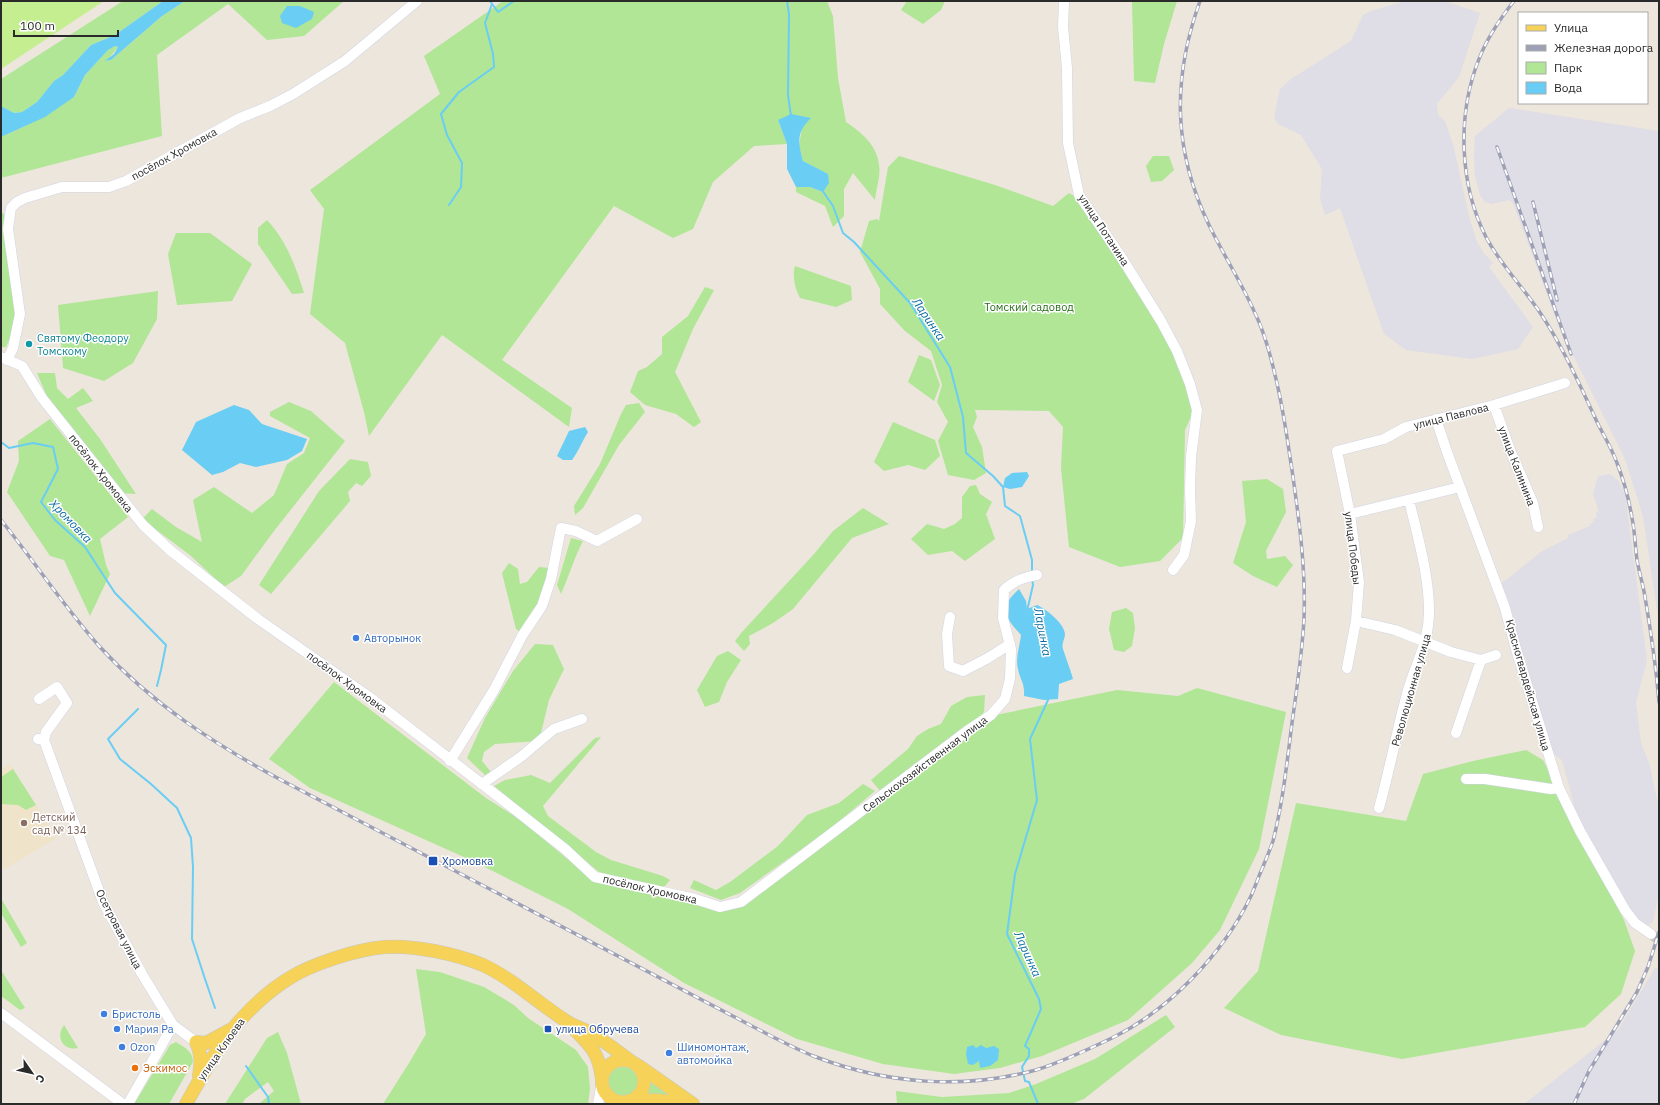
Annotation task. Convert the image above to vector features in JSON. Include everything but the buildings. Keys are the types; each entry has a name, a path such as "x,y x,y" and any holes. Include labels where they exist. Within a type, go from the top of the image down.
{"main road":[{"name":"улица Клюева","path":"186,1104 215,1054 233,1028 272,990 289,978 343,956 385,947 432,951 483,966 506,979 567,1022 590,1033 694,1104"},
{"name":"улица Клюева","path":"567,1022 595,1052 600,1064 602,1083"},
{"path":"198,1082 202,1061 196,1042 206,1042 216,1039 233,1028"},
{"path":"626,1102 640,1094 644,1084 643,1073 635,1063 622,1060 611,1064 604,1072 602,1083 605,1093 609,1097 619,1102 626,1102 657,1100 669,1101 678,1104"}],"street":[{"name":"посёлок Хромовка","path":"418,1 345,61 293,94 270,106 240,118 126,181 109,186 62,187 25,198 17,202 11,208 8,229 20,314 13,348 4,359 22,366 42,398 143,525 171,551 258,619 368,696 565,849 595,876 695,899 720,907"},
{"name":"улица Потанина","path":"1064,1 1062,27 1067,68 1068,143 1079,195 1146,294 1177,351 1190,384 1197,410 1191,457 1191,521 1184,555 1173,570"},
{"name":"улица Павлова","path":"1337,451 1384,439 1406,427 1494,405 1565,383"},
{"name":"улица Калинина","path":"1494,405 1510,450 1533,503 1538,526"},
{"name":"Красногвардейская улица","path":"1436,419 1446,452 1476,526 1489,567 1505,608 1516,649 1559,788 1580,831 1625,910 1636,923 1651,934"},
{"name":"улица Победы","path":"1337,451 1350,514 1360,582 1356,621 1347,668"},
{"path":"1350,514 1460,487"},
{"name":"Революционная улица","path":"1379,808 1389,774 1396,736 1409,688 1426,642 1428,629 1428,600 1420,548 1409,500"},
{"path":"450,761 494,690 522,636 542,606 551,579 561,528 576,531 597,541 637,519"},
{"name":"Сельскохозяйственная улица","path":"720,907 741,902 967,731 991,715 1004,699 1010,679 1011,649 1003,618 1004,590 1011,583 1032,576"},
{"path":"950,617 947,634 949,666 963,671 1010,644"},
{"path":"1356,621 1395,630 1451,652 1481,660 1496,655"},
{"path":"1456,733 1481,660"},
{"name":"Осетровая улица","path":"39,699 57,687 66,703 41,740 103,902 142,974 173,1024 196,1042"},
{"path":"482,784 522,756 554,729 582,719"},
{"path":"1466,779 1485,778 1551,789 1559,788"},
{"path":"1,1013 123,1104"},
{"path":"128,1104 173,1024"},
{"path":"598,1104 602,1083"}],"shaded area":[{"path":"1405,1 1444,1 1480,13 1459,77 1437,104 1438,115 1445,121 1453,144 1470,220 1477,242 1483,252 1493,263 1489,267 1533,327 1518,349 1472,359 1406,350 1384,334 1340,208 1325,215 1320,198 1322,169 1301,135 1278,124 1274,118 1280,89 1291,79 1351,41 1363,15 1371,11"},
{"path":"1509,108 1659,131 1659,623 1643,516 1625,459 1560,329 1513,203 1509,200 1492,204 1485,202 1480,195 1475,176 1475,136"},
{"path":"1610,474 1618,480 1625,494 1647,660 1636,703 1641,743 1649,763 1659,808 1659,893 1653,922 1647,926 1631,913 1579,824 1562,760 1551,752 1541,722 1526,659 1522,652 1519,638 1515,633 1511,609 1502,583 1541,552 1568,538 1568,535 1590,526 1590,524 1594,522 1593,519 1597,517 1596,512 1599,511 1593,494 1598,476"},
{"name":"Детский сад № 134","path":"10,764 57,838 1,871 1,770"},
{"path":"1655,968 1659,968 1659,1104 1524,1104 1618,1030"}],"green space":[{"path":"1,1 104,1 1,69"},
{"path":"123,1 163,1 115,35 91,45 63,75 54,81 37,102 22,112 14,113 1,107 1,79"},
{"path":"185,1 344,1 304,36 267,40 228,4 157,55 162,136 1,178 1,137 25,126 74,97 85,75 108,50 115,46 118,47 107,61 111,60 162,16"},
{"path":"503,1 827,1 833,16 838,78 846,122 868,140 878,158 879,174 875,200 853,173 844,189 844,216 833,227 825,206 796,192 796,187 810,187 823,192 827,174 803,161 799,146 802,127 810,118 778,120 787,144 754,146 713,182 693,229 673,238 614,206 502,360 572,408 569,427 442,335 369,436 345,343 310,314 324,209 310,190 440,94 424,56"},
{"path":"907,1 945,1 941,10 923,24 901,10"},
{"path":"1132,1 1177,1 1164,44 1155,83 1134,81"},
{"name":"Томский садовод","path":"899,156 995,185 1053,206 1069,193 1079,199 1139,289 1177,360 1194,410 1185,430 1183,538 1160,561 1120,567 1069,547 1061,468 1063,427 1049,411 975,410 977,417 973,427 982,447 986,473 974,480 948,475 938,441 948,422 937,402 942,385 931,351 905,331 880,304 880,289 860,252 869,221 877,219 879,221 888,167"},
{"path":"1153,156 1169,156 1174,170 1162,181 1151,182 1146,166"},
{"path":"1,211 4,214 15,310 14,329 6,347 1,347"},
{"path":"267,220 280,236 290,254 304,293 292,294 258,244 258,228"},
{"path":"176,233 210,233 252,264 232,301 177,305 168,254"},
{"path":"795,266 851,286 852,300 836,307 800,298 794,282"},
{"path":"705,287 714,290 693,329 675,372 701,422 694,427 676,414 645,405 630,392 638,371 647,367 662,354 662,337 688,316"},
{"path":"158,291 157,319 133,363 104,381 63,368 58,305"},
{"path":"919,355 931,360 940,385 934,401 908,382"},
{"path":"37,373 55,373 57,388 68,399 83,388 93,401 76,408 100,439 136,494 119,493 48,399"},
{"path":"289,402 311,411 345,441 274,531 241,576 224,587 191,556 142,519 152,509 176,527 202,542 193,500 214,487 252,513 274,495 287,464 304,453 310,438 270,416 270,412"},
{"path":"639,403 645,412 619,445 583,508 575,515 574,506 600,464 626,405"},
{"path":"50,419 128,517 100,539 106,565 110,574 90,616 64,560 50,556 7,492 19,461 18,441"},
{"path":"893,422 935,440 940,456 925,470 908,465 884,471 874,462"},
{"path":"350,459 368,462 371,476 362,486 356,483 348,492 350,501 271,594 259,585 319,491"},
{"path":"1267,479 1283,489 1286,512 1266,551 1267,559 1285,556 1293,565 1277,587 1253,576 1233,563 1246,522 1242,481"},
{"path":"976,485 980,494 992,502 986,514 995,539 965,561 952,551 928,555 911,539 927,524 944,529 955,524 962,518 962,497 970,486"},
{"path":"863,508 889,524 852,538 793,609 773,623 749,636 750,644 744,651 735,641 742,632 814,554 833,531"},
{"path":"571,538 583,541 561,594 557,585"},
{"path":"509,563 518,569 520,584 527,582 539,567 550,568 536,612 520,632 516,629 502,573"},
{"path":"1126,608 1133,613 1135,628 1132,646 1124,652 1114,650 1109,629 1112,612"},
{"path":"535,644 553,645 564,669 549,700 539,741 495,744 484,752 482,761 491,772 485,775 467,758 485,718 513,671"},
{"path":"728,651 741,660 727,682 719,702 705,707 697,690 717,656"},
{"path":"334,682 486,798 519,819 594,881 691,901 717,911 739,907 996,715 1117,690 1178,696 1197,688 1286,712 1259,849 1220,930 1192,963 1128,1020 1042,1056 1000,1068 954,1074 883,1064 797,1039 684,983 568,909 475,862 310,788 269,759"},
{"path":"985,695 984,712 977,720 881,792 871,780 908,749 917,736 928,729 941,724 951,706 967,697"},
{"path":"601,737 543,806 548,816 596,852 611,860 663,876 670,880 664,887 599,872 494,786 505,780 531,775 550,783 595,738"},
{"path":"1526,750 1543,760 1624,920 1635,951 1621,994 1585,1027 1402,1059 1281,1035 1224,1008 1258,971 1296,803 1406,821 1423,774 1473,761"},
{"path":"13,769 36,805 26,810 18,805 1,804 1,777"},
{"path":"863,784 875,791 830,829 740,893 721,900 690,888 694,880 716,890 730,882 778,846 807,815 839,803"},
{"path":"1,898 27,943 21,947 1,913"},
{"path":"416,969 440,972 484,987 514,1005 528,1018 576,1050 588,1067 590,1089 588,1104 383,1104 426,1034"},
{"path":"1,970 25,1008 20,1010 1,996"},
{"path":"1166,1015 1175,1027 1084,1099 1071,1104 897,1104 896,1091 942,1097 1009,1093 1036,1084 1095,1059"},
{"path":"64,1025 78,1048 68,1047 62,1042 60,1034"},
{"path":"278,1032 287,1053 301,1104 259,1104 274,1091 268,1082 245,1099 242,1104 225,1104 267,1038"},
{"path":"176,1042 190,1052 193,1062 169,1104 134,1104 170,1045"},
{"path":"623,1067 634,1071 638,1082 634,1093 623,1097 612,1093 608,1082 612,1071"},
{"path":"651,1080 680,1099 648,1094"}],"water":[{"path":"163,1 185,1 162,16 111,60 105,61 114,54 118,47 115,46 108,50 85,75 74,97 45,117 1,137 1,107 14,113 22,112 37,102 54,81 63,75 91,45 115,35"},
{"path":"287,6 300,6 314,12 312,19 296,28 282,23 280,16"},
{"path":"791,114 811,118 803,128 799,143 803,161 828,174 829,183 823,192 810,187 796,187 787,169 787,144 778,120"},
{"path":"234,405 249,410 262,424 307,439 302,451 287,460 256,467 240,463 223,472 212,475 182,450 196,422"},
{"path":"585,427 588,432 572,460 563,460 557,456 569,431"},
{"path":"1027,472 1029,476 1022,487 1010,489 1003,487 1005,478 1012,473"},
{"path":"1019,589 1026,601 1027,609 1037,605 1041,607 1058,621 1064,630 1065,634 1063,647 1073,679 1059,684 1058,699 1044,700 1024,696 1024,688 1017,665 1021,635 1007,617 1006,612 1008,602"},
{"path":"973,1045 976,1048 981,1045 986,1048 994,1046 999,1049 998,1060 990,1066 980,1068 979,1061 973,1065 968,1064 966,1054 967,1047"}],"waterway":[{"path":"490,1 498,12 514,1"},
{"name":"Ларинка","path":"787,1 789,14 788,95 791,116"},
{"path":"449,205 461,187 462,163 447,135 441,114 459,92 494,67 493,54 485,23 492,4"},
{"name":"Ларинка","path":"822,190 833,206 843,233 854,242 910,303 950,367 963,417 966,453 993,476 1003,487 1005,506 1020,516 1032,560 1032,572"},
{"name":"Хромовка","path":"1,442 9,448 33,443 53,447 58,469 41,502 55,520 85,547 115,593 166,645 157,686"},
{"name":"Ларинка","path":"1027,611 1033,585 1032,578"},
{"name":"Ларинка","path":"1038,1104 1029,1082 1025,1081 1022,1067 1029,1056 1029,1049 1025,1046 1041,1009 1039,999 1007,934 1015,874 1037,800 1030,739 1048,700 1047,697"},
{"name":"Хромовка","path":"138,709 108,739 120,759 151,784 177,808 191,838 193,867 192,939 215,1008"},
{"name":"Хромовка","path":"246,1066 268,1097 269,1104"}],"tunnel":[{"path":"1651,934 1659,940"}],"railway":[{"path":"1,520 74,616 120,668 163,705 209,738 283,781 787,1044 810,1055 843,1066 870,1073 925,1081 953,1082 1008,1076 1036,1070 1074,1056 1133,1026 1174,996 1210,959 1239,918 1251,896 1273,841 1284,782 1299,671 1304,619 1303,563 1292,470 1278,387 1269,350 1258,319 1220,247 1197,197 1188,169 1183,142 1180,114 1181,86 1191,30 1200,1"},
{"path":"1514,1 1490,36 1479,59 1472,80 1464,126 1464,149 1470,195 1486,237 1504,266 1539,311 1563,351 1620,470 1628,497 1633,523 1637,560 1651,636 1659,702"},
{"path":"1497,147 1571,354"},
{"path":"1533,202 1557,300"},
{"path":"1574,1104 1589,1071 1637,992 1648,967 1659,932"}],"place":[{"name":"Святому Феодору Томскому","path":"29,344"},
{"name":"Авторынок","path":"356,638"},
{"name":"Детский сад № 134","path":"24,823"},
{"name":"Хромовка","path":"433,861"},
{"name":"Бристоль","path":"104,1014"},
{"name":"Мария Ра","path":"117,1029"},
{"name":"улица Обручева","path":"548,1029"},
{"name":"Ozon","path":"122,1047"},
{"name":"Шиномонтаж, автомойка","path":"669,1053"},
{"name":"Эскимос","path":"135,1068"}]}
